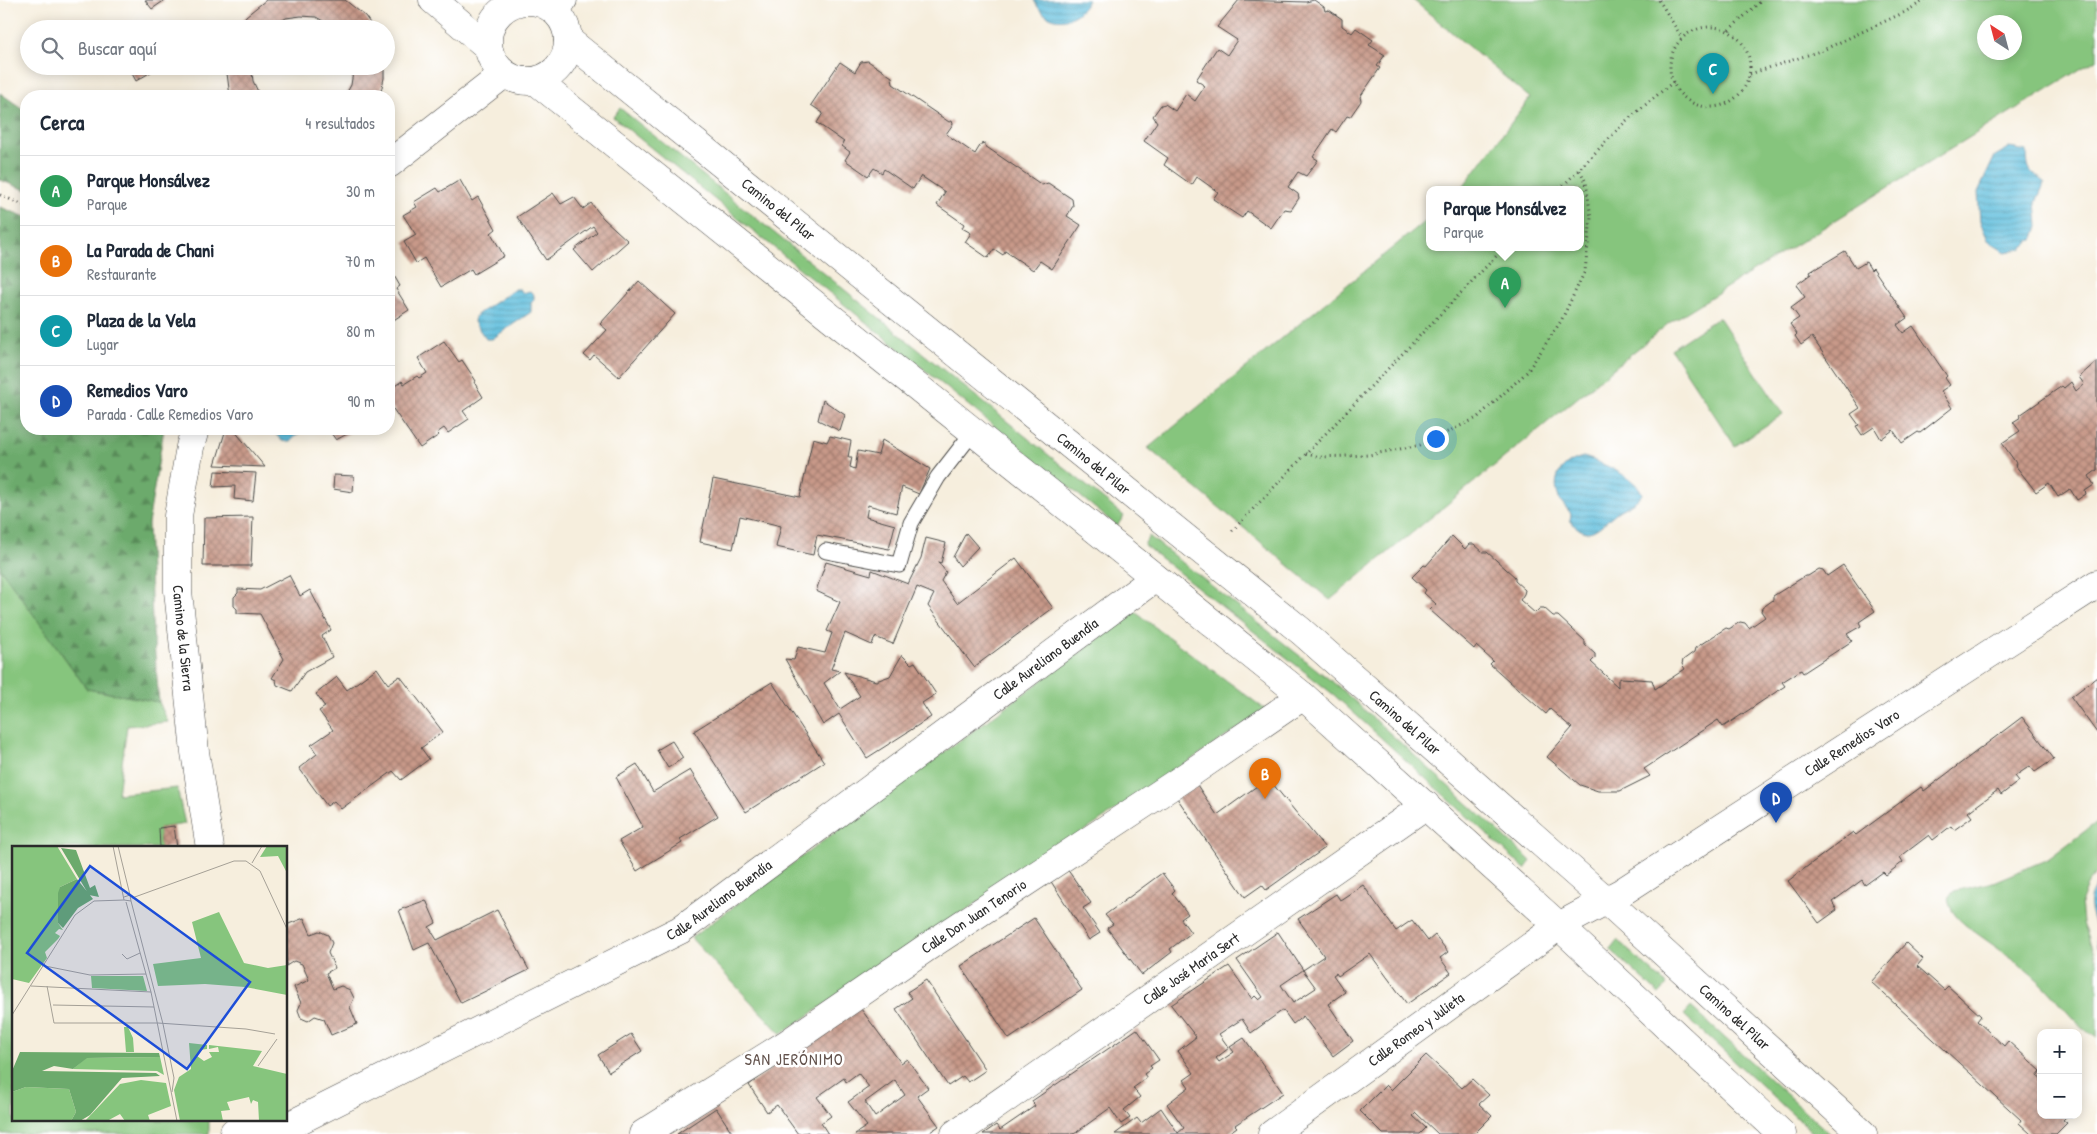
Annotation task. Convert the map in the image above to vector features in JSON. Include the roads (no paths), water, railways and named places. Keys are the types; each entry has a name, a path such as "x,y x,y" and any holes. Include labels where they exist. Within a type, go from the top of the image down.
{"street":[{"path":"433,0 488,47"},
{"path":"524,0 559,6 568,40 566,54 559,66 549,76 536,81 519,80 504,74 493,62 488,47 489,30 496,16 510,6 524,0"},
{"name":"Camino del Pilar","path":"568,40 1301,631 1607,901 1863,1134"},
{"path":"395,159 504,74"},
{"path":"536,81 1303,696 1559,926 1782,1134"},
{"name":"Camino de la Sierra","path":"193,435 178,516 178,591 195,752 210,846"},
{"name":"Calle Aureliano Buendía","path":"234,1129 282,1129 680,930 1155,578"},
{"name":"Calle Remedios Varo","path":"1607,901 2097,584"},
{"name":"Calle Don Juan Tenorio","path":"643,1134 788,1043 926,948 1188,775 1303,696"},
{"name":"Calle José María Sert","path":"955,1134 1426,806"},
{"path":"1559,926 1607,901"},
{"name":"Calle Romeo y Julieta","path":"1272,1134 1559,926"}],"lane":[{"path":"826,552 899,565 911,523 938,478 973,432"}],"water":[{"path":"1034,0 1088,0 1076,14 1061,20 1046,15 1039,9"},
{"path":"2009,148 2027,151 2030,170 2045,182 2036,202 2038,226 2034,238 2021,249 2005,252 1989,242 1980,222 1978,192 1995,156"},
{"path":"515,289 520,289 523,293 530,291 534,295 534,300 531,303 531,312 492,339 486,339 474,322 475,316"},
{"path":"276,435 297,435 289,442 282,441"},
{"path":"1583,457 1626,476 1639,488 1642,494 1637,500 1617,512 1600,527 1589,532 1583,531 1570,520 1571,514 1560,500 1556,483 1560,471 1565,466"},
{"path":"2097,884 2097,948 2090,900"}],"place":[{"name":"Plaza de la Vela","path":"1713,94"},
{"name":"Parque Monsálvez","path":"1505,308"},
{"name":"La Parada de Chani","path":"1265,799"},
{"name":"Remedios Varo","path":"1776,823"}],"district":[{"name":"SAN JERÓNIMO","path":"794,1059"}]}
